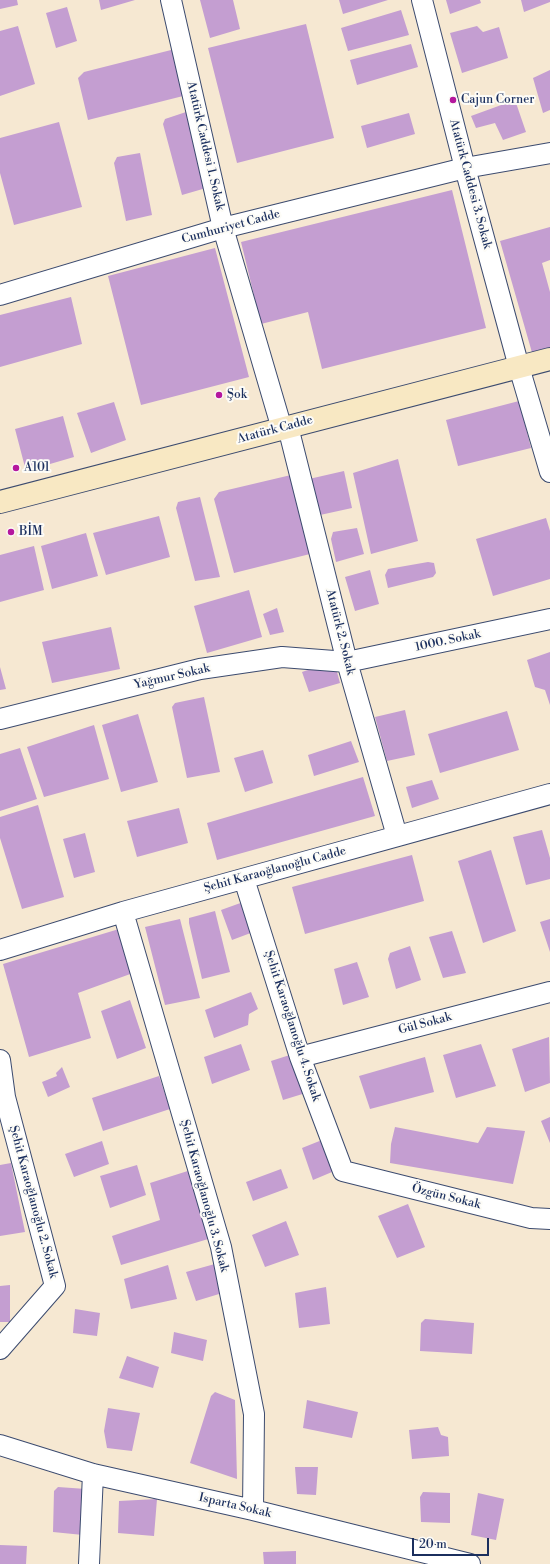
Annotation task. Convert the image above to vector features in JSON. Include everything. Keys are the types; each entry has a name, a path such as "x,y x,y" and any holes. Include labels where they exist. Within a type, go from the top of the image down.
{"main road":[{"name":"Atatürk Cadde","path":"0,502 550,359"}],"street":[{"name":"Atatürk Caddesi 1. Sokak","path":"171,0 224,228 285,428"},
{"name":"Atatürk Caddesi 3. Sokak","path":"422,0 465,168 519,367 550,472"},
{"name":"Cumhuriyet Cadde","path":"1,289 224,228 465,168 550,153"},
{"name":"Atatürk 2. Sokak","path":"285,428 347,662 397,836"},
{"name":"1000. Sokak","path":"347,662 550,619"},
{"name":"Yağmur Sokak","path":"0,719 200,669 282,657 347,662"},
{"name":"Şehit Karaoğlanoğlu Cadde","path":"0,950 123,912 550,794"},
{"name":"Şehit Karaoğlanoğlu 4. Sokak","path":"244,879 300,1057 343,1171"},
{"name":"Şehit Karaoğlanoğlu 3. Sokak","path":"123,912 221,1247 254,1414 253,1510"},
{"name":"Gül Sokak","path":"300,1057 550,992"},
{"name":"Şehit Karaoğlanoğlu 2. Sokak","path":"0,1060 5,1097 55,1286 0,1349"},
{"name":"Özgün Sokak","path":"343,1171 531,1218 550,1219"},
{"name":"Isparta Sokak","path":"0,1445 93,1474 253,1510 402,1555 470,1564"},
{"path":"89,1564 93,1474"}],"building":[{"path":"0,0 17,0 18,5 0,9"},
{"path":"99,0 135,0 101,10"},
{"path":"200,0 233,0 240,29 210,38"},
{"path":"339,0 388,0 343,14"},
{"path":"446,0 480,0 481,3 450,14"},
{"path":"521,0 550,0 550,2 524,12"},
{"path":"67,7 77,41 56,48 46,13"},
{"path":"401,10 409,35 348,51 341,28"},
{"path":"306,24 334,138 237,163 208,48"},
{"path":"18,26 35,84 0,96 0,31"},
{"path":"477,26 483,32 499,27 508,58 462,73 450,33"},
{"path":"411,44 418,67 357,85 350,60"},
{"path":"179,48 191,94 88,120 78,78 84,72"},
{"path":"550,70 550,110 543,113 533,78"},
{"path":"515,100 526,132 503,140 495,123 476,128 471,116"},
{"path":"192,110 213,186 182,195 163,124 165,119"},
{"path":"409,113 415,134 367,148 361,126"},
{"path":"59,122 82,207 14,225 0,173 0,138"},
{"path":"140,153 152,215 126,221 114,163 117,157"},
{"path":"452,190 486,328 322,369 308,312 261,324 241,242"},
{"path":"550,227 550,260 542,263 550,292 550,351 533,356 500,241"},
{"path":"215,248 249,377 141,405 108,276"},
{"path":"71,297 82,344 0,367 0,315"},
{"path":"519,401 531,448 458,466 446,420"},
{"path":"114,402 126,440 91,453 77,413"},
{"path":"63,416 74,457 26,471 15,429"},
{"path":"398,459 418,541 371,554 353,473"},
{"path":"344,471 352,508 320,515 309,479"},
{"path":"291,475 310,554 234,573 214,499 219,492"},
{"path":"200,497 220,577 195,581 176,508 178,502"},
{"path":"159,516 170,557 106,575 93,533"},
{"path":"546,518 550,531 550,579 493,596 476,539"},
{"path":"357,528 364,554 336,562 331,539 333,532"},
{"path":"86,533 98,576 52,589 41,546"},
{"path":"34,546 44,590 0,602 0,555"},
{"path":"428,562 434,563 436,573 433,577 388,588 385,575 388,569"},
{"path":"370,570 379,604 355,611 345,577"},
{"path":"249,590 262,637 207,653 194,606"},
{"path":"277,608 284,632 270,635 263,614"},
{"path":"111,627 120,669 52,683 42,642"},
{"path":"550,652 550,705 545,690 535,687 527,660"},
{"path":"334,661 340,683 309,692 302,672"},
{"path":"0,667 6,689 0,690"},
{"path":"204,697 220,772 187,778 172,707 175,703"},
{"path":"405,710 415,755 387,761 375,717"},
{"path":"507,711 519,750 440,773 428,734"},
{"path":"138,714 158,782 121,792 102,725"},
{"path":"94,725 109,779 44,797 27,747"},
{"path":"351,741 359,762 314,776 308,755"},
{"path":"20,748 37,799 0,811 0,754"},
{"path":"263,750 273,783 245,792 234,758"},
{"path":"363,777 375,816 217,860 207,823"},
{"path":"432,780 439,799 412,808 406,787"},
{"path":"38,805 64,897 22,909 0,838 0,817"},
{"path":"179,808 188,843 137,857 127,821"},
{"path":"542,830 550,858 550,879 526,885 513,837"},
{"path":"85,833 95,872 74,878 63,839"},
{"path":"491,850 516,931 483,943 458,861"},
{"path":"412,855 424,901 305,934 292,887"},
{"path":"246,901 256,931 232,940 221,910"},
{"path":"215,911 230,972 202,979 189,918"},
{"path":"180,919 200,998 165,1005 145,927"},
{"path":"550,919 550,952 540,922"},
{"path":"119,929 133,973 78,993 91,1038 29,1057 3,964"},
{"path":"452,931 466,973 443,978 429,937"},
{"path":"410,946 421,980 396,989 388,959 390,953"},
{"path":"357,962 369,997 343,1005 334,969"},
{"path":"251,992 258,1009 249,1014 248,1025 214,1038 205,1010"},
{"path":"130,1000 146,1048 117,1059 101,1011"},
{"path":"549,1037 550,1083 525,1092 512,1049"},
{"path":"241,1044 250,1070 212,1084 204,1057"},
{"path":"481,1044 496,1086 456,1098 443,1055"},
{"path":"296,1053 309,1092 283,1100 271,1061"},
{"path":"425,1057 434,1092 370,1109 359,1076"},
{"path":"62,1067 70,1087 48,1097 42,1082 57,1076 56,1073"},
{"path":"159,1076 170,1109 103,1131 92,1098"},
{"path":"550,1117 550,1143 541,1121"},
{"path":"395,1127 478,1143 487,1127 525,1131 513,1184 390,1163 391,1144"},
{"path":"322,1140 332,1172 313,1180 302,1148"},
{"path":"102,1141 109,1164 74,1177 65,1154"},
{"path":"11,1163 25,1232 0,1236 0,1165"},
{"path":"137,1165 146,1195 110,1208 100,1176"},
{"path":"194,1169 215,1237 121,1265 112,1236 160,1220 150,1183"},
{"path":"281,1169 288,1188 253,1201 246,1182"},
{"path":"408,1204 425,1247 397,1258 378,1216"},
{"path":"286,1221 299,1255 265,1267 252,1235"},
{"path":"222,1262 229,1291 196,1301 186,1272"},
{"path":"168,1265 177,1299 131,1309 124,1279"},
{"path":"10,1285 10,1322 0,1322 0,1286"},
{"path":"326,1287 330,1324 299,1328 295,1293"},
{"path":"75,1309 100,1313 97,1336 73,1333"},
{"path":"425,1319 474,1323 472,1354 420,1351 421,1323"},
{"path":"174,1332 207,1340 203,1361 171,1353"},
{"path":"127,1356 159,1367 153,1388 119,1378"},
{"path":"215,1392 235,1400 237,1479 190,1463 211,1396"},
{"path":"307,1400 358,1412 352,1438 303,1428"},
{"path":"108,1408 140,1413 132,1451 107,1448 104,1431"},
{"path":"438,1427 441,1435 448,1437 449,1456 412,1459 409,1430"},
{"path":"295,1467 318,1467 316,1495 297,1494"},
{"path":"58,1487 86,1489 83,1535 53,1532 54,1491"},
{"path":"423,1492 450,1493 450,1523 421,1522 420,1497"},
{"path":"478,1493 504,1499 496,1540 471,1535"},
{"path":"157,1499 154,1536 118,1533 119,1501"},
{"path":"0,1545 27,1546 26,1564 0,1564"},
{"path":"296,1551 296,1564 264,1564 263,1552"}],"place":[{"name":"Cajun Corner","path":"453,100"},
{"name":"Şok","path":"219,395"},
{"name":"A101","path":"16,468"},
{"name":"BİM","path":"11,532"}]}
